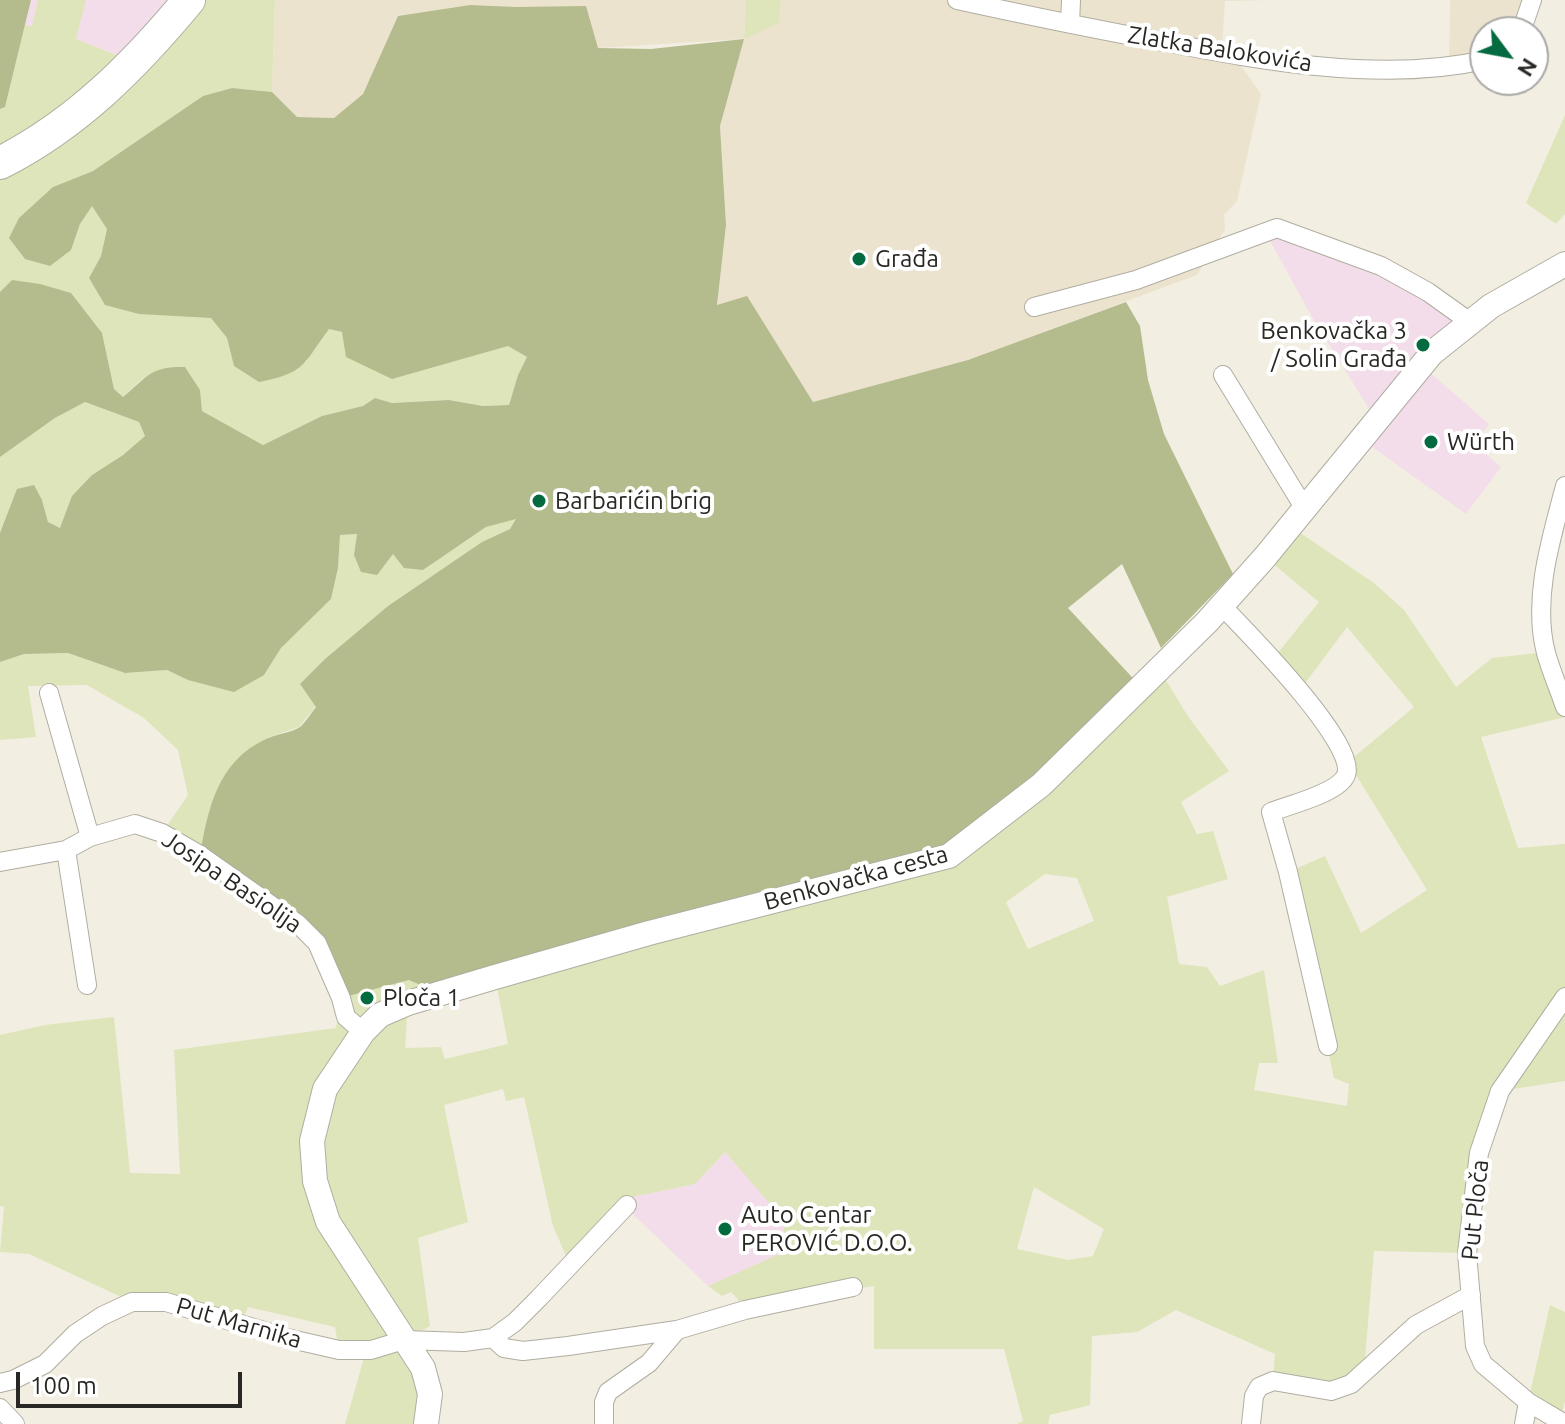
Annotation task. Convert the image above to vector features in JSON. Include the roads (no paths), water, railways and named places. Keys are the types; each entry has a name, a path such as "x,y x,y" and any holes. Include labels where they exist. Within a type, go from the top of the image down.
{"highway":[{"path":"0,138 55,104 111,58 160,0"},
{"path":"0,163 70,120 115,83 189,0"}],"main road":[{"name":"Benkovačka cesta","path":"426,1424 430,1394 423,1368 328,1222 315,1181 312,1141 325,1089 363,1032 380,1015 408,1003 481,981 649,933 949,856 982,834 1041,785 1222,606 1432,353 1491,306 1565,264"}],"street":[{"name":"Zlatka Balokovića","path":"957,0 1234,56 1351,68 1449,68 1469,64"},
{"path":"1070,24 1071,0"},
{"path":"1034,307 1136,280 1277,228 1381,266 1428,292 1470,322"},
{"path":"1223,375 1305,509"},
{"path":"1565,486 1547,555 1542,620 1546,652 1565,707"},
{"path":"1222,606 1300,690 1329,727 1348,762 1346,777 1335,788 1271,812 1328,1046"},
{"path":"49,693 90,837"},
{"name":"Josipa Basiolija","path":"0,862 66,850 90,837 135,824 162,833 200,855 298,924 317,943 346,1017 363,1032"},
{"path":"66,850 87,985"},
{"name":"Put Ploča","path":"1565,997 1500,1091 1479,1153 1467,1253 1475,1346 1483,1364 1528,1402 1565,1424"},
{"path":"627,1205 515,1322 493,1338 504,1348 523,1351 677,1330 745,1310 853,1287"},
{"path":"1251,1424 1254,1396 1259,1387 1273,1381 1331,1391 1351,1384 1416,1325 1471,1295"},
{"name":"Put Marnika","path":"0,1383 45,1364 75,1334 102,1316 132,1302 166,1302 339,1350 371,1350 404,1340 464,1342 493,1338"},
{"path":"604,1424 604,1402 608,1392 649,1363 677,1330"},
{"path":"1524,1424 1528,1402"},
{"path":"0,1408 15,1424"}],"place":[{"name":"Građa","path":"859,259"},
{"name":"Benkovačka 3 / Solin Građa","path":"1423,345"},
{"name":"Würth","path":"1431,442"},
{"name":"Barbarićin brig","path":"539,501"},
{"name":"Ploča 1","path":"367,998"},
{"name":"Auto Centar PEROVIĆ D.O.O.","path":"725,1229"}]}
